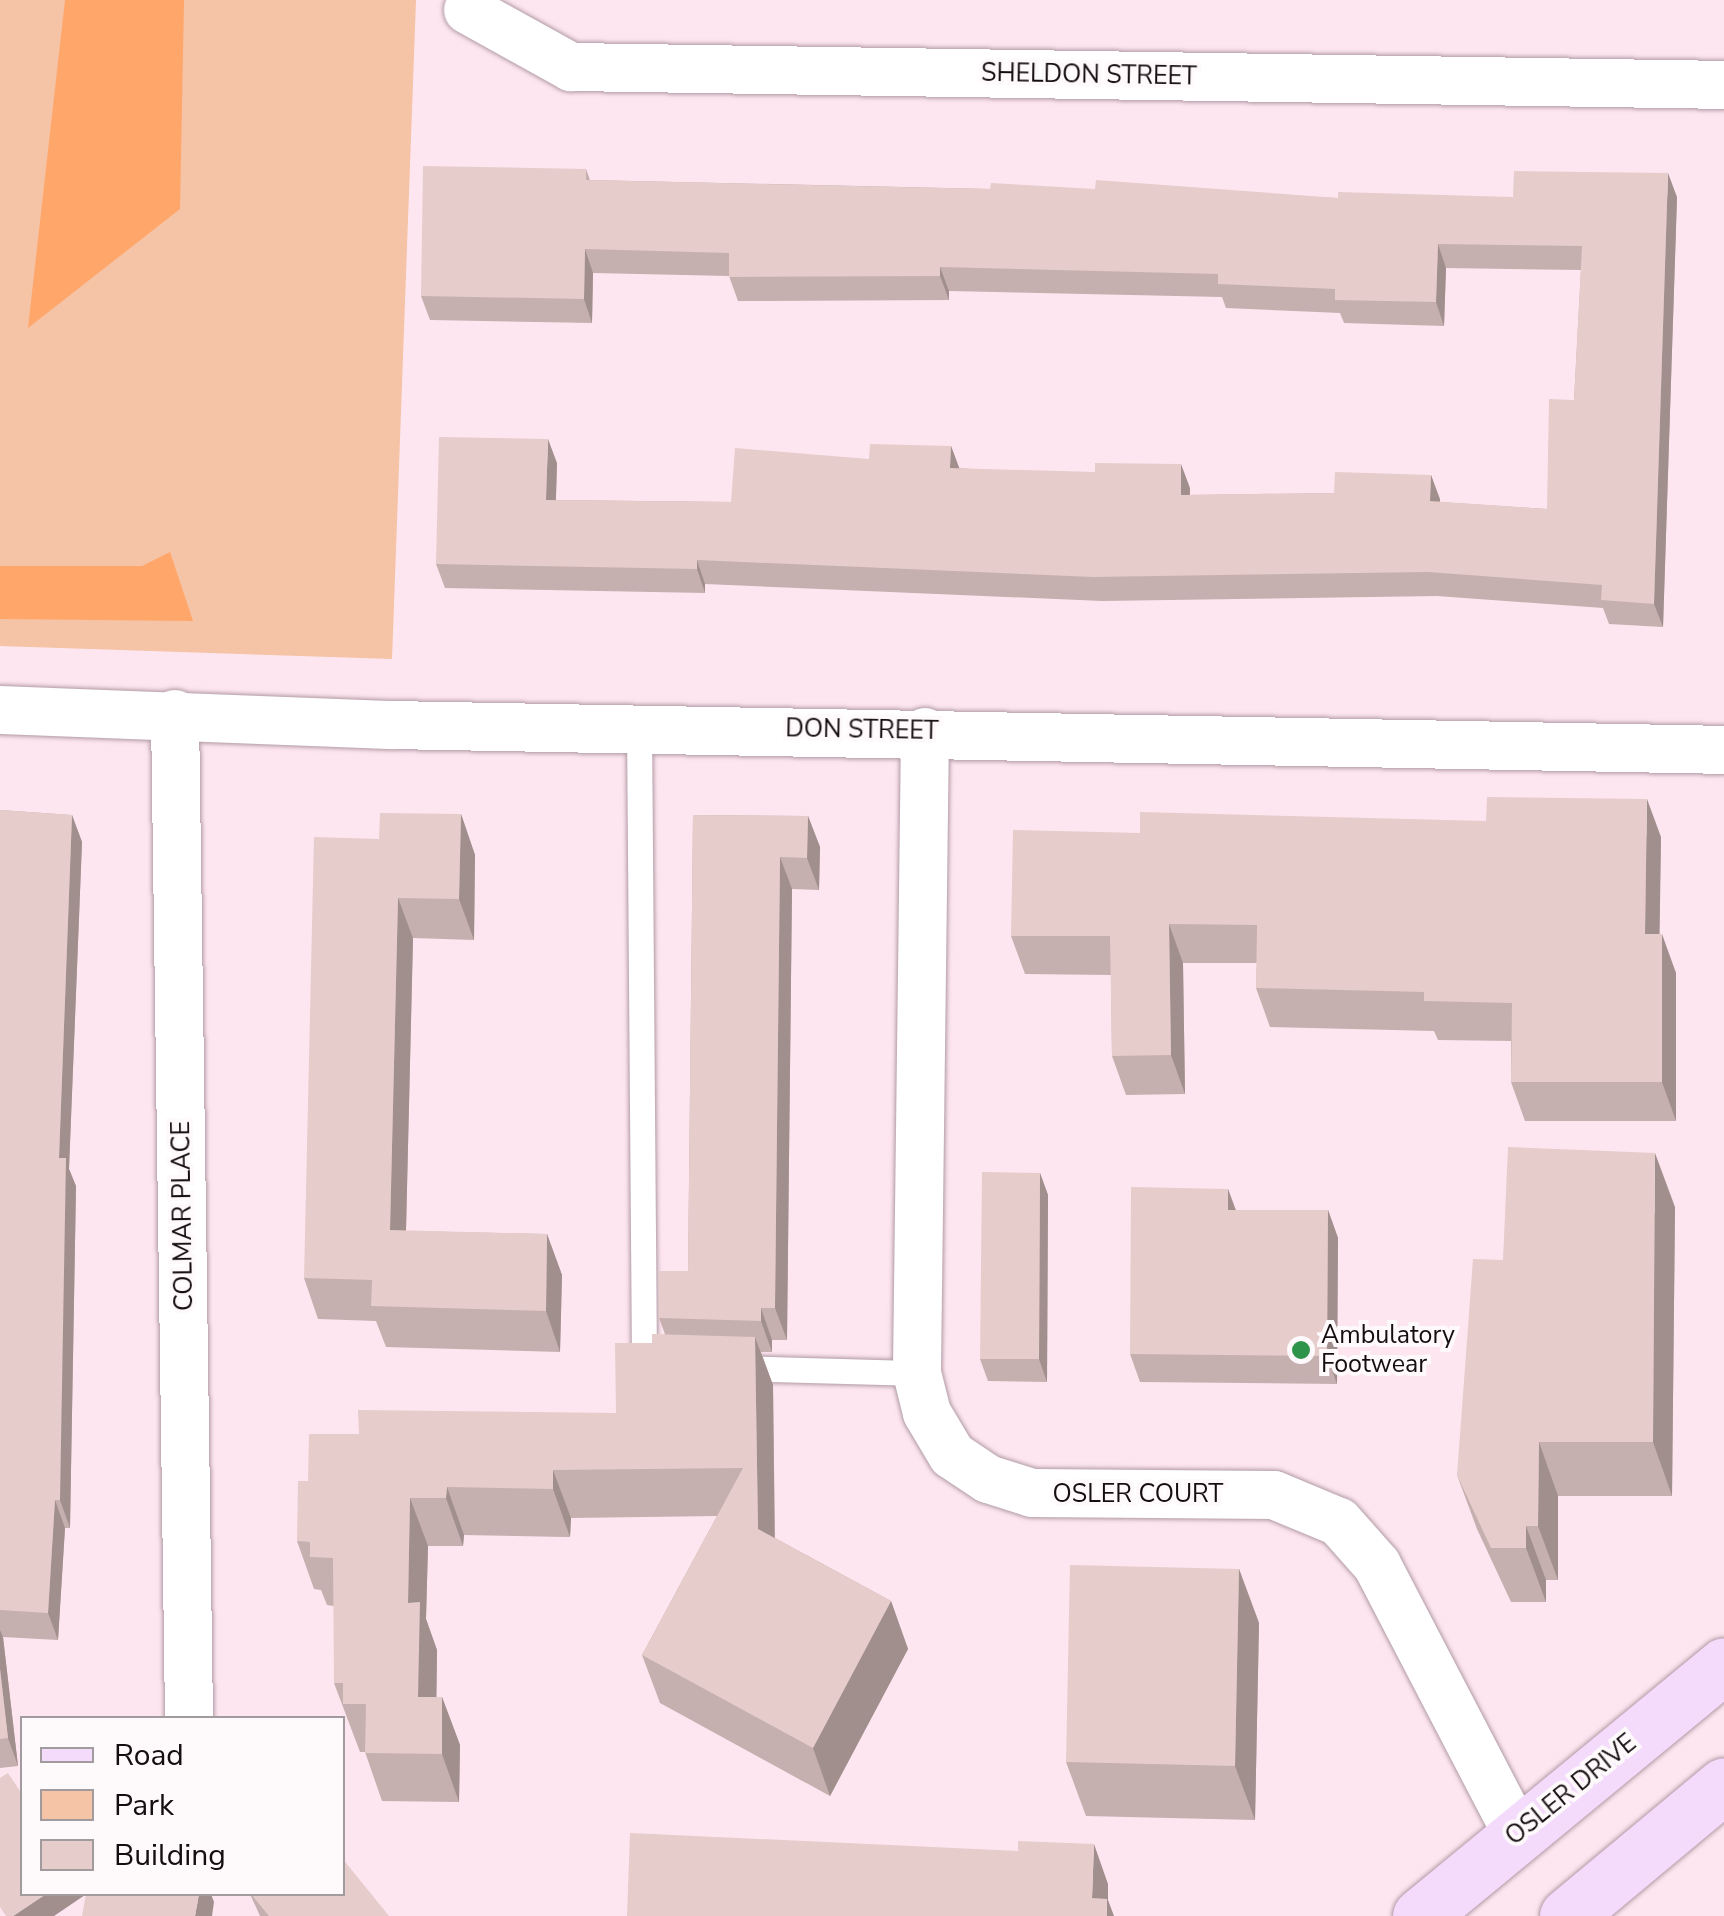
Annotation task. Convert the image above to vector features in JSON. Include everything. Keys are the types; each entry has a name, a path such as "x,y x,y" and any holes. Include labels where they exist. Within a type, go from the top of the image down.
{"main road":[{"name":"OSLER DRIVE","path":"1420,1916 1724,1666"},
{"path":"1568,1916 1724,1785"}],"street":[{"name":"SHELDON STREET","path":"468,10 571,68 1724,85"},
{"name":"DON STREET","path":"0,710 391,724 639,725 1724,750"},
{"name":"COLMAR PLACE","path":"175,714 189,1716"},
{"name":"OSLER COURT","path":"925,732 916,1373 927,1413 952,1455 988,1479 1032,1494 1274,1495 1340,1522 1377,1566 1517,1834"}],"lane":[{"path":"639,725 644,1365 916,1373"}],"green space":[{"path":"0,0 416,0 392,659 0,646"}],"shaded area":[{"path":"65,0 184,0 180,209 28,328"},
{"path":"170,552 193,621 0,619 0,566 142,566"}],"building":[{"path":"423,166 586,169 586,180 990,189 991,183 1095,189 1096,180 1338,198 1338,192 1513,197 1514,171 1668,173 1654,604 1601,600 1602,585 1428,572 1093,577 697,560 697,569 436,564 439,437 548,439 546,500 731,502 735,448 869,459 870,444 951,446 950,468 1095,472 1095,463 1181,464 1181,495 1334,493 1335,472 1431,475 1430,501 1547,509 1549,399 1574,400 1582,246 1438,244 1436,302 1335,300 1335,289 1218,284 1218,274 940,267 940,276 729,277 729,253 585,249 584,299 421,296"},
{"path":"1487,797 1647,799 1645,934 1662,934 1662,1082 1511,1082 1512,1003 1424,1001 1424,992 1256,988 1257,925 1169,924 1171,1055 1112,1056 1110,936 1011,936 1013,830 1140,833 1140,812 1486,821"},
{"path":"0,810 72,815 59,1158 66,1158 60,1500 55,1500 48,1613 0,1610"},
{"path":"380,813 461,814 459,899 398,898 390,1230 547,1234 546,1311 371,1306 372,1280 304,1278 314,837 379,839"},
{"path":"693,815 808,816 807,858 780,857 775,1308 761,1308 761,1321 659,1318 659,1271 688,1271"},
{"path":"1508,1147 1655,1153 1653,1442 1539,1442 1538,1526 1526,1526 1526,1548 1491,1548 1457,1475 1473,1259 1503,1260"},
{"path":"982,1172 1040,1173 1039,1359 980,1359"},
{"path":"1131,1187 1228,1189 1228,1210 1328,1210 1327,1356 1130,1354"},
{"path":"652,1334 755,1337 758,1529 891,1601 813,1748 642,1655 743,1468 553,1470 553,1489 447,1487 446,1498 410,1498 408,1603 420,1602 418,1697 442,1697 442,1754 365,1753 366,1704 343,1704 343,1683 334,1683 333,1558 310,1557 310,1542 297,1541 298,1481 308,1481 309,1434 359,1434 358,1410 616,1413 615,1343 652,1343"},
{"path":"1070,1565 1239,1569 1235,1766 1066,1762"},
{"path":"0,1669 8,1738 0,1739"},
{"path":"8,1773 20,1791 20,1896 43,1896 13,1916 6,1916 0,1907 0,1778"},
{"path":"630,1833 1018,1851 1018,1841 1094,1844 1092,1898 1107,1899 1107,1916 627,1916"},
{"path":"345,1862 389,1916 269,1916 253,1896 345,1896"},
{"path":"86,1896 199,1896 195,1916 82,1916"}],"place":[{"name":"Ambulatory Footwear","path":"1301,1350"}]}
